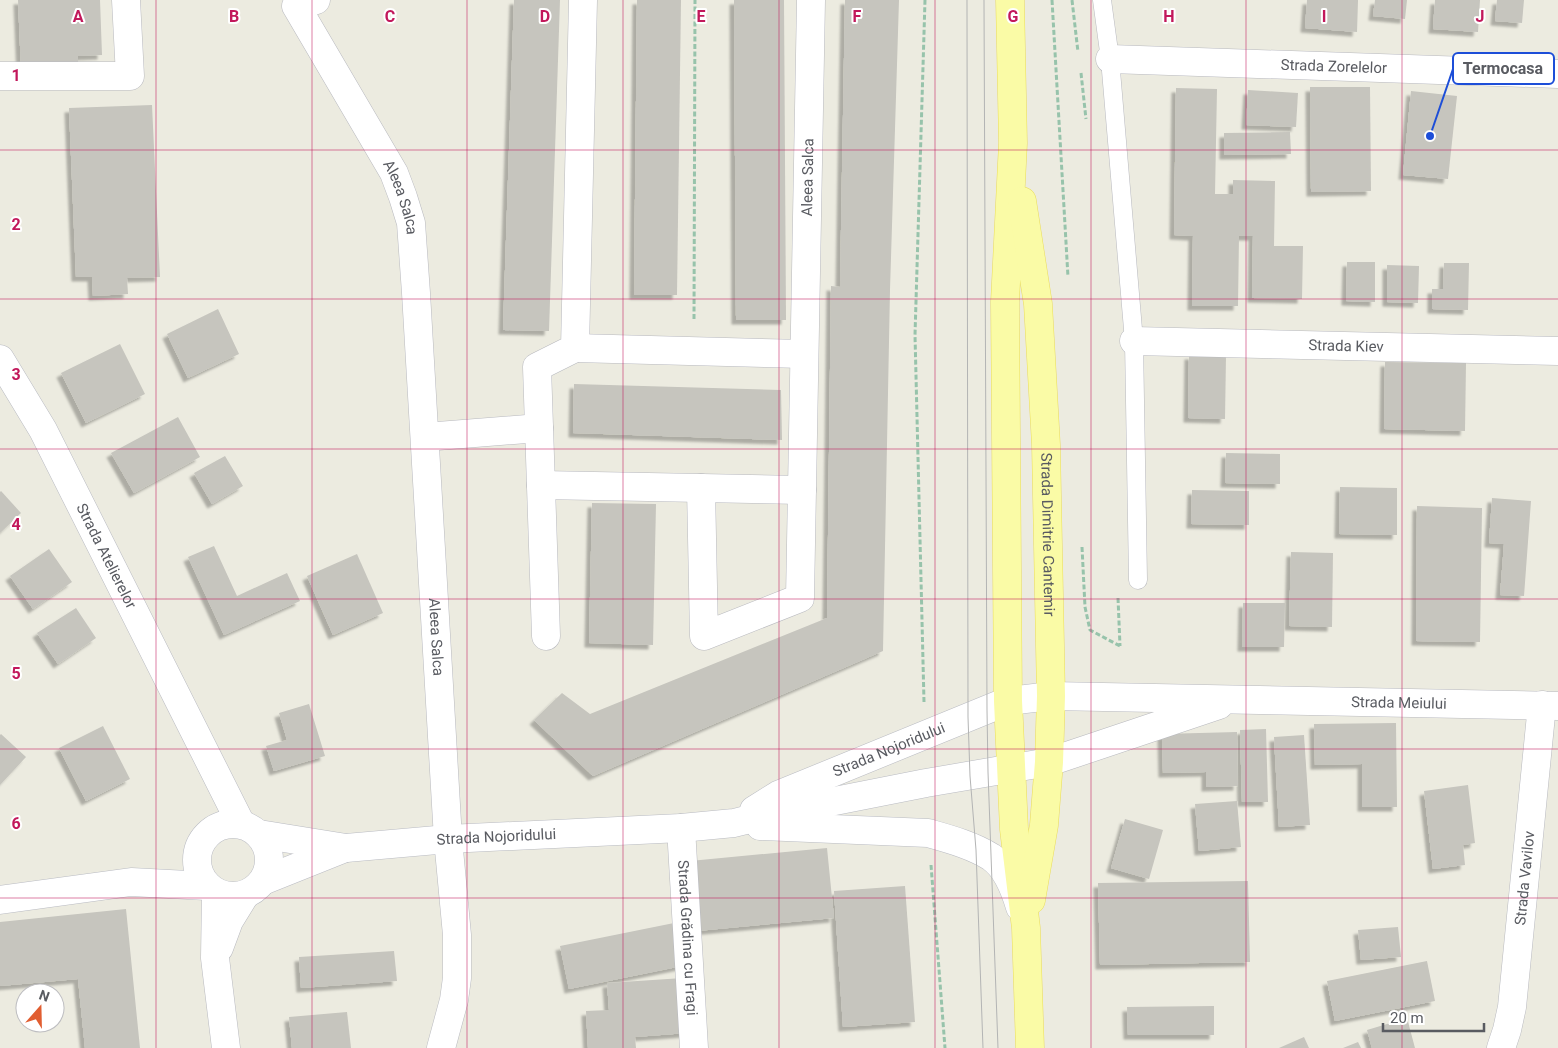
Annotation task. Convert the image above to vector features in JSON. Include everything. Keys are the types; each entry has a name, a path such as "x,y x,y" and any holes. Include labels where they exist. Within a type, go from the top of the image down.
{"main road":[{"name":"Strada Dimitrie Cantemir","path":"1010,0 1012,142 1005,302 1008,701 1014,829 1026,928 1030,1048"},
{"name":"Strada Dimitrie Cantemir","path":"1012,142 1038,304 1046,445 1051,696 1049,762 1044,825 1026,928"}],"street":[{"path":"0,76 130,76 126,0"},
{"name":"Aleea Salca","path":"316,0 296,6 394,173 411,223 448,839 457,935 457,978 454,1000 441,1048"},
{"path":"575,348 583,0"},
{"name":"Aleea Salca","path":"701,488 704,636 800,598 811,0"},
{"name":"Strada Zorelelor","path":"1110,59 1558,74"},
{"name":"Strada Kiev","path":"1134,341 1558,351"},
{"path":"546,636 537,366 575,348 804,354"},
{"name":"Strada Atelierelor","path":"0,359 43,430 205,755 250,829"},
{"path":"425,437 539,428"},
{"path":"541,485 802,490"},
{"name":"Strada Meiului","path":"1051,696 1238,698 1550,706"},
{"name":"Strada Nojoridului","path":"734,823 778,795 1008,701 1051,696"},
{"name":"Strada Meiului","path":"1049,762 1238,698"},
{"name":"Strada Vavilov","path":"1501,1048 1512,1007 1550,706"},
{"name":"Strada Atelierelor","path":"205,755 212,830"},
{"name":"Strada Nojoridului","path":"212,830 226,824 346,848 448,839 681,828 734,823 907,786 1049,762"},
{"path":"734,823 783,828 928,833 953,841 992,858 1006,873 1017,896 1026,928"},
{"name":"Strada Grădina cu Fragi","path":"681,828 694,1048"},
{"path":"215,958 229,921 270,864 268,848 250,829"},
{"path":"212,830 202,841 196,856 198,872 211,890 215,958 226,1048"},
{"path":"0,900 131,882 211,890 226,897 237,897 255,887 346,848"},
{"path":"131,882 196,856"}],"lane":[{"path":"1102,0 1110,59 1134,341 1138,580"}],"path":[{"path":"694,350 695,0"},
{"path":"924,702 915,335 925,0"},
{"path":"1072,0 1079,59"},
{"path":"1080,69 1087,128"},
{"path":"1118,597 1120,646"},
{"path":"928,833 945,1048"}],"building":[{"path":"18,0 100,0 102,55 78,56 78,68 21,70"},
{"path":"514,0 560,0 549,331 503,330"},
{"path":"637,0 681,0 677,295 634,295"},
{"path":"734,0 784,0 786,320 736,320"},
{"path":"845,0 899,0 890,290 883,651 593,776 534,720 562,693 590,714 827,618 831,286 840,287"},
{"path":"1307,0 1358,0 1357,32 1305,28"},
{"path":"1375,0 1407,0 1405,19 1373,16"},
{"path":"1435,0 1480,0 1478,32 1433,29"},
{"path":"1497,0 1524,0 1522,23 1495,21"},
{"path":"1310,87 1370,87 1371,191 1311,192"},
{"path":"1176,88 1217,89 1215,194 1233,194 1233,180 1275,181 1274,246 1303,246 1302,299 1252,298 1253,236 1239,236 1238,306 1192,306 1193,236 1174,235"},
{"path":"1248,90 1298,93 1296,127 1246,125"},
{"path":"1411,91 1457,96 1448,179 1403,175"},
{"path":"152,105 160,277 127,278 128,294 93,296 92,277 76,277 69,108"},
{"path":"1290,132 1291,154 1224,155 1224,133"},
{"path":"1347,262 1375,262 1375,302 1346,301"},
{"path":"1444,263 1469,263 1468,310 1432,309 1432,289 1443,289"},
{"path":"1387,265 1419,266 1418,303 1387,302"},
{"path":"218,309 239,354 188,378 167,334"},
{"path":"120,344 145,394 86,423 61,373"},
{"path":"1189,355 1226,356 1225,419 1188,418"},
{"path":"1385,362 1466,363 1465,431 1384,429"},
{"path":"574,384 781,390 782,440 573,433"},
{"path":"178,417 200,457 134,493 111,453"},
{"path":"1226,453 1280,454 1280,484 1225,483"},
{"path":"225,456 243,486 212,504 194,473"},
{"path":"1340,487 1397,488 1397,535 1339,534"},
{"path":"1192,490 1249,491 1249,525 1191,524"},
{"path":"0,492 21,513 0,533"},
{"path":"1492,498 1531,501 1524,596 1500,595 1504,544 1489,543"},
{"path":"592,503 656,504 653,645 589,643"},
{"path":"1417,506 1482,508 1480,642 1416,641"},
{"path":"214,546 237,596 287,573 300,601 224,635 188,557"},
{"path":"49,549 72,582 33,609 10,576"},
{"path":"1291,552 1333,553 1332,627 1289,626"},
{"path":"357,554 383,613 333,635 307,576"},
{"path":"1243,603 1285,603 1284,647 1242,647"},
{"path":"76,608 96,638 58,664 37,633"},
{"path":"309,704 325,756 274,771 266,746 287,740 279,713"},
{"path":"1396,723 1397,807 1362,807 1362,764 1315,765 1314,724"},
{"path":"103,726 130,779 86,801 59,748"},
{"path":"1266,729 1268,802 1242,802 1240,730"},
{"path":"1237,732 1238,786 1206,787 1206,772 1163,773 1162,734"},
{"path":"0,735 26,757 0,785"},
{"path":"1304,735 1310,825 1279,827 1274,737"},
{"path":"1468,785 1475,843 1463,845 1465,865 1433,869 1424,791"},
{"path":"1237,801 1241,847 1199,851 1195,804"},
{"path":"1125,819 1163,830 1149,879 1111,868"},
{"path":"827,848 834,918 697,931 690,861"},
{"path":"1248,881 1250,962 1100,965 1098,883"},
{"path":"905,886 915,1022 843,1027 834,891"},
{"path":"126,909 140,1048 85,1048 78,979 15,983 15,985 0,986 0,922"},
{"path":"674,923 682,966 569,989 560,946"},
{"path":"1398,927 1401,957 1361,960 1358,930"},
{"path":"394,951 397,981 301,988 299,957"},
{"path":"1427,961 1435,1001 1335,1021 1327,981"},
{"path":"683,978 687,1033 635,1037 636,1048 588,1048 586,1011 609,1010 607,983"},
{"path":"1214,1006 1214,1035 1128,1035 1127,1007"},
{"path":"347,1012 351,1048 292,1048 289,1017"},
{"path":"1407,1018 1415,1048 1372,1048 1367,1030"},
{"path":"1304,1037 1309,1048 1279,1048"},
{"path":"1358,1042 1361,1048 1343,1048"}],"tram line":[{"path":"967,0 968,717 970,776 976,850 983,1048"},
{"path":"984,0 987,710 998,1048"}],"place":[{"name":"Termocasa","path":"1430,136"}]}
